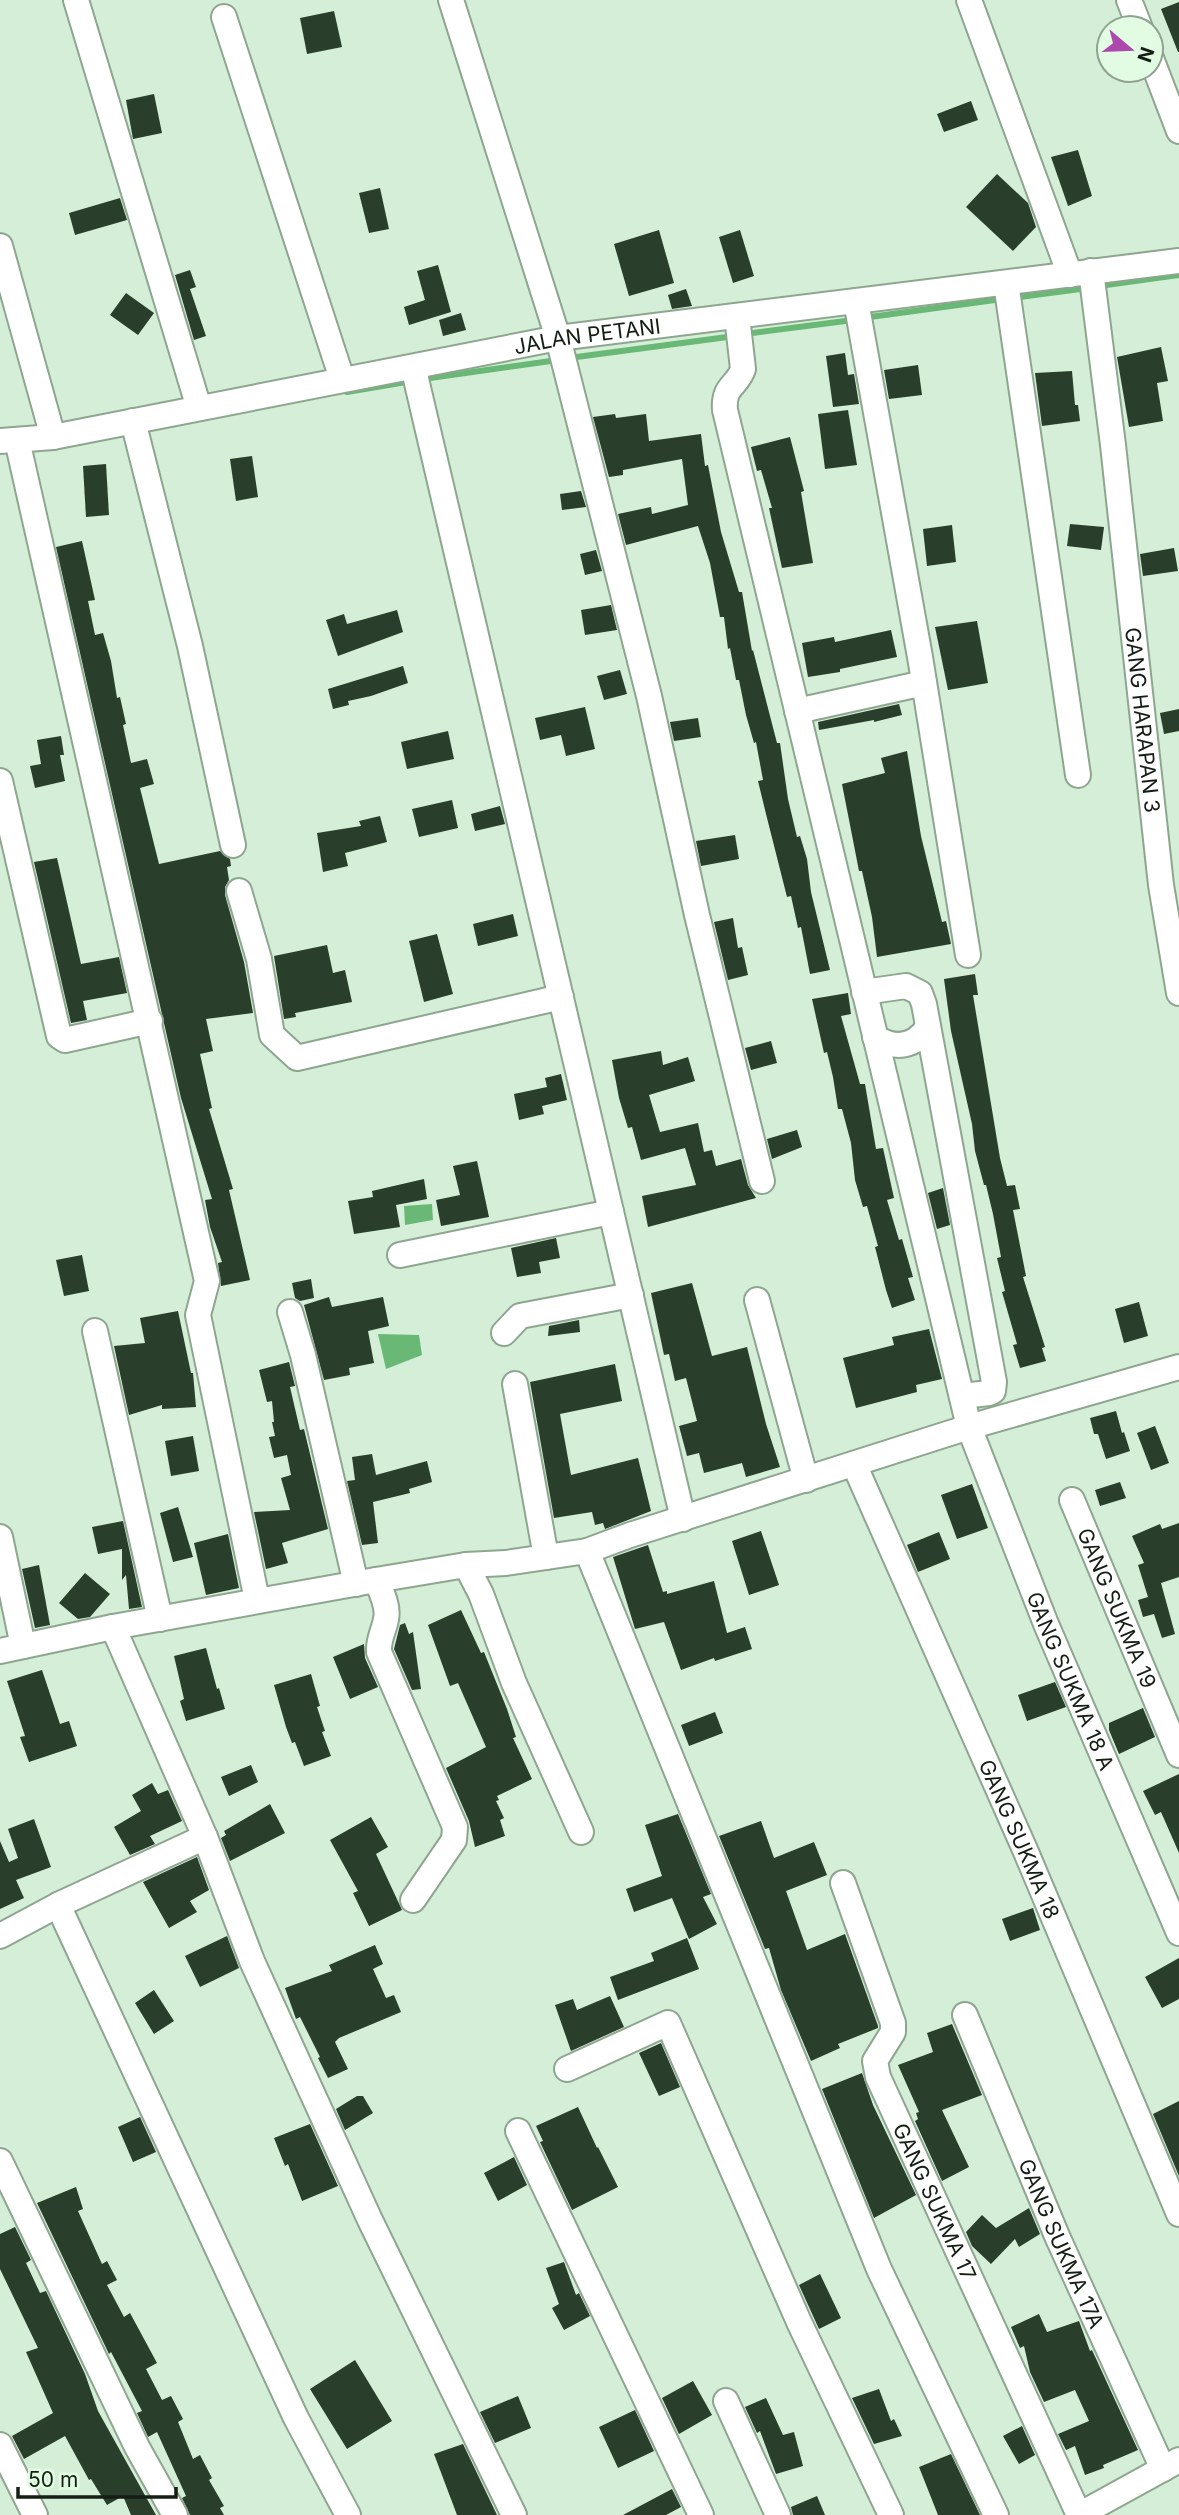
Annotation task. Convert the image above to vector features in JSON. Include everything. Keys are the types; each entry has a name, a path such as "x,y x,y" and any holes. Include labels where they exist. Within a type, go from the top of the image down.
{"street":[{"path":"76,0 199,408"},
{"path":"451,0 561,351 649,696 697,915 762,1181"},
{"name":"GANG HARAPAN 3","path":"970,0 1086,282 1113,445 1161,885 1179,993"},
{"path":"223,17 341,379"},
{"path":"1161,84 1179,131"},
{"path":"0,246 53,437"},
{"name":"JALAN PETANI","path":"12,447 341,379 418,382 561,351 738,322 857,307 1007,298 1179,261"},
{"path":"1007,298 1078,775"},
{"path":"857,307 924,683 968,955"},
{"path":"738,322 743,369 726,395 725,410 875,1037 889,1044 903,1046 922,1036 928,1027"},
{"path":"418,382 683,1519"},
{"path":"133,421 190,646 233,845"},
{"path":"12,447 150,1021 207,1282 198,1315 257,1600"},
{"path":"797,711 924,683"},
{"path":"0,781 59,1036 65,1040 150,1021"},
{"path":"239,891 259,959 272,1035 297,1058 561,997"},
{"path":"864,992 906,986 920,993 924,1004 994,1381 993,1391 989,1393 962,1396"},
{"name":"GANG SUKMA 18 A","path":"875,1037 969,1427 1046,1625 1179,1933"},
{"path":"400,1255 611,1212"},
{"path":"504,1333 520,1316 631,1295"},
{"path":"757,1300 806,1480"},
{"path":"290,1312 366,1582 387,1609 379,1639 379,1652 456,1827 454,1840 413,1900"},
{"path":"95,1331 160,1619"},
{"path":"0,1536 12,1649 257,1600 466,1565 506,1563 587,1551 969,1427 1179,1367"},
{"path":"515,1384 546,1557"},
{"name":"GANG SUKMA 18","path":"854,1464 1026,1852 1179,2214"},
{"name":"GANG SUKMA 19","path":"1072,1500 1179,1755"},
{"path":"587,1551 879,2269 996,2515"},
{"path":"466,1565 481,1594 514,1684 581,1832"},
{"path":"113,1627 205,1837 252,1961 370,2220 514,2515"},
{"path":"0,1936 58,1905 205,1837"},
{"name":"GANG SUKMA 17","path":"843,1883 893,2023 889,2039 875,2061 878,2077 1079,2515"},
{"path":"58,1905 290,2405 348,2515"},
{"name":"GANG SUKMA 17A","path":"965,2015 1057,2236 1171,2464"},
{"path":"567,2069 668,2023 799,2322 891,2515"},
{"path":"518,2131 701,2515"},
{"path":"0,2161 137,2447 175,2515"},
{"path":"726,2401 778,2515"},
{"path":"0,2445 35,2515"},
{"path":"1079,2515 1171,2464"}],"shaded area":[{"path":"432,1204 433,1220 405,1225 404,1206"},
{"path":"378,1334 419,1335 422,1355 386,1369"}],"building":[{"path":"1179,2 1179,52 1165,14 1161,9"},
{"path":"334,11 342,47 307,54 300,18"},
{"path":"154,94 162,133 133,139 126,100"},
{"path":"971,101 978,120 944,132 937,114"},
{"path":"1078,150 1092,196 1068,206 1051,157"},
{"path":"997,174 1028,203 1036,227 1013,251 966,207"},
{"path":"380,188 389,229 369,233 359,193"},
{"path":"120,198 127,220 75,235 69,213"},
{"path":"659,230 674,283 629,296 614,244"},
{"path":"740,230 754,276 733,283 719,237"},
{"path":"438,265 451,312 409,325 404,307 425,300 417,271"},
{"path":"190,270 196,287 190,289 206,336 194,340 175,275"},
{"path":"686,289 692,306 672,309 668,295"},
{"path":"126,293 154,313 138,335 110,315"},
{"path":"461,313 466,330 443,336 439,320"},
{"path":"1161,347 1168,381 1157,383 1163,421 1129,427 1117,357"},
{"path":"845,353 848,375 854,374 859,404 833,407 826,356"},
{"path":"918,365 922,395 889,399 884,370"},
{"path":"1072,371 1075,405 1078,405 1080,421 1042,426 1035,373"},
{"path":"848,410 857,465 825,469 818,414"},
{"path":"615,414 616,418 646,414 649,441 701,434 705,466 708,465 721,532 739,592 742,592 752,651 777,743 780,743 788,799 797,837 800,836 807,859 811,892 830,970 810,974 801,927 798,928 791,896 787,897 758,781 763,780 756,742 754,743 746,715 739,680 736,680 724,617 720,617 710,563 698,526 626,545 618,514 651,507 652,514 688,505 682,459 623,470 623,475 609,477 593,417"},
{"path":"790,437 804,491 801,492 813,563 782,568 769,508 772,508 761,470 757,471 751,447"},
{"path":"252,456 258,497 236,501 230,459"},
{"path":"106,464 109,515 86,517 83,466"},
{"path":"581,491 586,507 562,510 560,494"},
{"path":"1070,524 1104,527 1101,550 1067,546"},
{"path":"952,525 956,562 927,566 923,529"},
{"path":"82,541 95,600 88,601 95,635 103,633 111,661 117,698 120,697 126,724 123,725 131,763 147,759 154,784 140,788 159,864 220,851 230,859 225,895 244,962 253,1013 206,1019 213,1051 200,1054 212,1108 209,1109 233,1189 229,1190 250,1280 221,1286 218,1263 222,1262 210,1227 205,1200 212,1199 181,1098 56,547"},
{"path":"1174,548 1178,571 1143,576 1140,554"},
{"path":"596,550 602,571 585,575 580,554"},
{"path":"611,605 617,630 585,635 581,610"},
{"path":"397,610 403,632 338,656 326,620 344,614 347,624"},
{"path":"977,621 988,683 948,690 935,627"},
{"path":"891,630 897,657 840,669 840,672 808,677 802,643 834,637 835,642"},
{"path":"403,666 408,683 348,701 349,705 333,709 328,689"},
{"path":"620,670 627,694 604,700 597,676"},
{"path":"899,704 902,715 819,730 818,722"},
{"path":"585,707 595,749 566,756 561,735 540,740 535,718"},
{"path":"1179,709 1179,731 1164,734 1160,713"},
{"path":"698,718 701,737 674,741 670,722"},
{"path":"448,731 454,759 407,769 401,742"},
{"path":"61,736 64,755 60,755 65,781 35,788 30,766 41,764 37,740"},
{"path":"907,751 921,836 942,922 946,921 951,944 877,957 872,917 862,871 859,871 842,784 885,773 881,758"},
{"path":"452,800 458,828 419,837 412,809"},
{"path":"500,806 505,824 475,831 471,814"},
{"path":"380,816 387,842 345,853 348,866 323,872 317,833 361,826 359,821"},
{"path":"735,835 739,859 701,866 696,841"},
{"path":"57,858 81,964 119,957 127,993 83,1001 87,1020 71,1023 34,862"},
{"path":"513,914 518,936 478,946 473,924"},
{"path":"733,918 738,948 742,947 748,975 728,980 714,922"},
{"path":"437,934 453,994 424,1002 409,941"},
{"path":"327,945 333,973 345,970 352,1002 295,1013 296,1017 284,1019 274,956"},
{"path":"975,974 978,995 973,995 1000,1158 1007,1186 1015,1185 1020,1209 1013,1210 1026,1276 1023,1277 1045,1347 1042,1348 1046,1361 1020,1368 1013,1345 1017,1344 1002,1292 1005,1291 997,1258 1001,1257 993,1214 975,1151 972,1124 951,1031 944,979"},
{"path":"848,993 851,1014 841,1016 860,1084 865,1084 876,1149 883,1148 894,1198 887,1200 913,1277 908,1278 915,1300 892,1308 867,1206 863,1207 855,1180 851,1143 842,1109 838,1109 833,1077 827,1052 824,1053 812,999"},
{"path":"771,1041 777,1063 751,1070 745,1048"},
{"path":"661,1051 663,1065 688,1057 695,1081 649,1095 660,1132 698,1123 704,1152 712,1150 716,1166 741,1159 748,1185 756,1198 648,1227 642,1196 696,1185 685,1148 641,1160 632,1127 628,1128 619,1098 612,1060"},
{"path":"561,1074 567,1100 542,1106 544,1114 519,1120 514,1094 547,1087 545,1078"},
{"path":"797,1130 802,1147 772,1159 767,1139"},
{"path":"477,1161 489,1217 441,1226 436,1200 460,1195 453,1166"},
{"path":"424,1179 427,1199 396,1205 400,1227 354,1234 348,1201 373,1197 372,1191"},
{"path":"943,1188 950,1225 937,1229 928,1193"},
{"path":"556,1238 560,1258 539,1262 541,1273 517,1277 511,1248"},
{"path":"82,1255 89,1291 64,1296 56,1260"},
{"path":"311,1279 314,1298 300,1301 295,1298 292,1283"},
{"path":"692,1283 712,1356 747,1347 780,1467 746,1477 742,1463 704,1473 699,1453 687,1456 679,1426 697,1421 686,1378 675,1381 669,1354 664,1355 651,1293"},
{"path":"329,1297 332,1307 383,1297 389,1326 368,1331 374,1363 349,1368 350,1375 324,1380 304,1305"},
{"path":"1139,1302 1148,1336 1124,1343 1115,1309"},
{"path":"178,1311 193,1373 196,1407 162,1409 162,1405 129,1415 114,1346 145,1343 140,1318"},
{"path":"579,1320 580,1332 548,1336 549,1326"},
{"path":"929,1329 942,1379 916,1385 917,1392 856,1408 843,1358 894,1345 892,1337"},
{"path":"289,1362 295,1386 290,1387 300,1430 304,1429 328,1529 282,1543 288,1563 266,1569 254,1512 290,1510 281,1478 291,1475 287,1455 274,1458 269,1437 275,1436 272,1401 267,1402 259,1370"},
{"path":"615,1364 622,1401 560,1414 571,1475 638,1458 651,1511 605,1529 603,1523 595,1525 592,1512 554,1518 530,1382"},
{"path":"1116,1411 1130,1451 1106,1459 1090,1418"},
{"path":"1155,1426 1169,1463 1151,1470 1137,1433"},
{"path":"193,1436 199,1471 171,1476 165,1441"},
{"path":"372,1454 376,1475 427,1461 432,1482 409,1489 410,1493 373,1502 378,1543 362,1545 347,1481 355,1480 352,1457"},
{"path":"1120,1482 1126,1498 1100,1506 1095,1490"},
{"path":"972,1484 988,1528 957,1539 941,1495"},
{"path":"178,1507 193,1557 173,1562 160,1513"},
{"path":"123,1521 142,1607 129,1609 126,1575 122,1580 122,1549 98,1554 92,1527"},
{"path":"1179,1523 1179,1577 1161,1583 1175,1634 1162,1638 1154,1614 1143,1617 1138,1600 1148,1597 1138,1565 1144,1563 1132,1536 1160,1524 1162,1529"},
{"path":"761,1531 779,1585 749,1595 732,1541"},
{"path":"939,1532 950,1559 918,1572 907,1545"},
{"path":"228,1534 239,1588 206,1595 194,1543"},
{"path":"648,1545 663,1592 667,1591 667,1594 714,1581 727,1633 745,1627 752,1649 715,1661 714,1658 681,1670 664,1622 635,1629 613,1557"},
{"path":"39,1565 50,1625 35,1628 22,1569"},
{"path":"85,1573 110,1594 90,1617 78,1619 59,1603"},
{"path":"461,1610 481,1653 484,1652 507,1709 516,1737 513,1738 532,1779 497,1796 499,1800 496,1801 504,1818 500,1820 505,1836 475,1847 469,1821 446,1768 486,1747 458,1683 450,1686 428,1625"},
{"path":"405,1623 409,1634 413,1632 421,1689 412,1690 394,1649 400,1625"},
{"path":"364,1644 365,1658 378,1687 350,1699 333,1657"},
{"path":"206,1648 225,1709 186,1721 180,1701 184,1699 174,1656"},
{"path":"42,1670 60,1724 69,1721 77,1746 29,1762 20,1737 25,1736 7,1681"},
{"path":"311,1674 325,1731 322,1732 331,1756 304,1766 286,1727 274,1685"},
{"path":"1055,1682 1066,1707 1027,1721 1018,1695"},
{"path":"1143,1708 1155,1737 1119,1754 1109,1730 1109,1723"},
{"path":"715,1712 723,1733 689,1746 681,1725"},
{"path":"251,1765 258,1782 229,1796 221,1777"},
{"path":"1179,1774 1179,1853 1161,1812 1155,1815 1143,1791"},
{"path":"152,1783 158,1794 168,1790 182,1821 150,1836 155,1844 130,1855 114,1827 141,1811 132,1795"},
{"path":"270,1804 285,1833 230,1861 221,1838 226,1835 224,1831"},
{"path":"678,1814 711,1894 703,1897 717,1924 689,1939 672,1898 634,1912 626,1889 662,1876 645,1825"},
{"path":"371,1817 388,1847 376,1854 402,1910 369,1926 353,1893 358,1891 330,1840"},
{"path":"34,1819 51,1867 16,1880 24,1898 0,1909 0,1841 9,1862 18,1858 8,1829"},
{"path":"761,1821 774,1858 814,1842 827,1875 786,1891 807,1950 845,1934 878,2026 838,2044 840,2048 811,2061 781,1990 769,1948 765,1949 719,1836"},
{"path":"197,1857 209,1890 190,1901 197,1912 169,1928 143,1882"},
{"path":"1033,1908 1040,1930 1010,1941 1002,1919"},
{"path":"227,1936 239,1968 200,1987 185,1956"},
{"path":"687,1938 699,1969 618,2000 610,1977 654,1961 651,1953"},
{"path":"375,1945 383,1964 373,1969 386,1998 394,1995 401,2012 339,2038 335,2042 348,2069 328,2078 300,2017 296,2019 285,1988 332,1971 329,1965"},
{"path":"1179,1958 1179,1999 1162,2008 1145,1977"},
{"path":"154,1990 174,2021 154,2034 135,2003"},
{"path":"610,1996 624,2027 571,2051 555,2005 573,1999 577,2010"},
{"path":"952,2024 982,2095 942,2110 969,2167 942,2181 915,2121 918,2119 916,2113 919,2112 898,2065 933,2052 927,2033"},
{"path":"661,2043 680,2087 659,2096 639,2053"},
{"path":"862,2073 873,2105 916,2195 874,2218 822,2089"},
{"path":"357,2096 363,2096 373,2113 345,2130 336,2109"},
{"path":"1179,2101 1179,2176 1153,2114"},
{"path":"578,2107 618,2187 572,2210 540,2142 543,2141 536,2126"},
{"path":"140,2117 156,2152 133,2162 118,2127"},
{"path":"310,2124 338,2186 302,2201 288,2164 285,2166 274,2138"},
{"path":"514,2157 527,2185 498,2201 484,2173"},
{"path":"76,2187 83,2209 78,2211 102,2264 107,2261 117,2280 107,2285 124,2317 130,2313 157,2363 146,2369 162,2400 171,2396 183,2419 178,2422 193,2459 200,2455 212,2478 209,2480 224,2506 220,2508 224,2515 190,2515 182,2498 186,2496 157,2432 148,2437 137,2413 142,2411 111,2352 109,2354 37,2203"},
{"path":"1029,2208 1040,2234 1019,2247 1015,2239 991,2264 972,2246 966,2232 982,2215 996,2228"},
{"path":"15,2227 31,2260 26,2263 40,2293 46,2291 85,2374 98,2411 156,2515 131,2515 123,2496 107,2505 91,2479 89,2480 65,2436 24,2459 12,2436 53,2413 26,2352 38,2348 0,2269 0,2234"},
{"path":"564,2262 576,2295 579,2293 590,2316 564,2330 552,2308 559,2304 546,2268"},
{"path":"820,2274 841,2318 819,2329 799,2285"},
{"path":"1039,2314 1047,2332 1079,2321 1090,2351 1092,2350 1138,2450 1085,2475 1075,2446 1066,2450 1058,2434 1089,2421 1075,2390 1044,2402 1030,2372 1024,2346 1020,2348 1011,2327"},
{"path":"355,2360 392,2421 347,2449 310,2389"},
{"path":"693,2381 712,2415 679,2434 662,2398"},
{"path":"879,2389 891,2421 894,2419 902,2436 874,2444 852,2398"},
{"path":"518,2396 531,2428 495,2443 480,2412"},
{"path":"766,2398 783,2435 794,2432 803,2466 776,2474 760,2431 757,2433 745,2407"},
{"path":"635,2410 654,2451 618,2468 599,2427"},
{"path":"1022,2426 1035,2455 1019,2464 1003,2436"},
{"path":"463,2444 497,2515 457,2515 434,2454"},
{"path":"951,2454 980,2515 938,2515 919,2467"},
{"path":"672,2489 681,2507 666,2515 623,2515"},
{"path":"817,2496 825,2515 793,2515 791,2507"}],"waterway":[{"path":"1099,286 1179,275"},
{"path":"1012,298 1088,288"},
{"path":"863,318 1002,299"},
{"path":"745,334 853,320"},
{"path":"569,358 735,336"},
{"path":"423,379 558,360"},
{"path":"347,392 412,381"}]}
